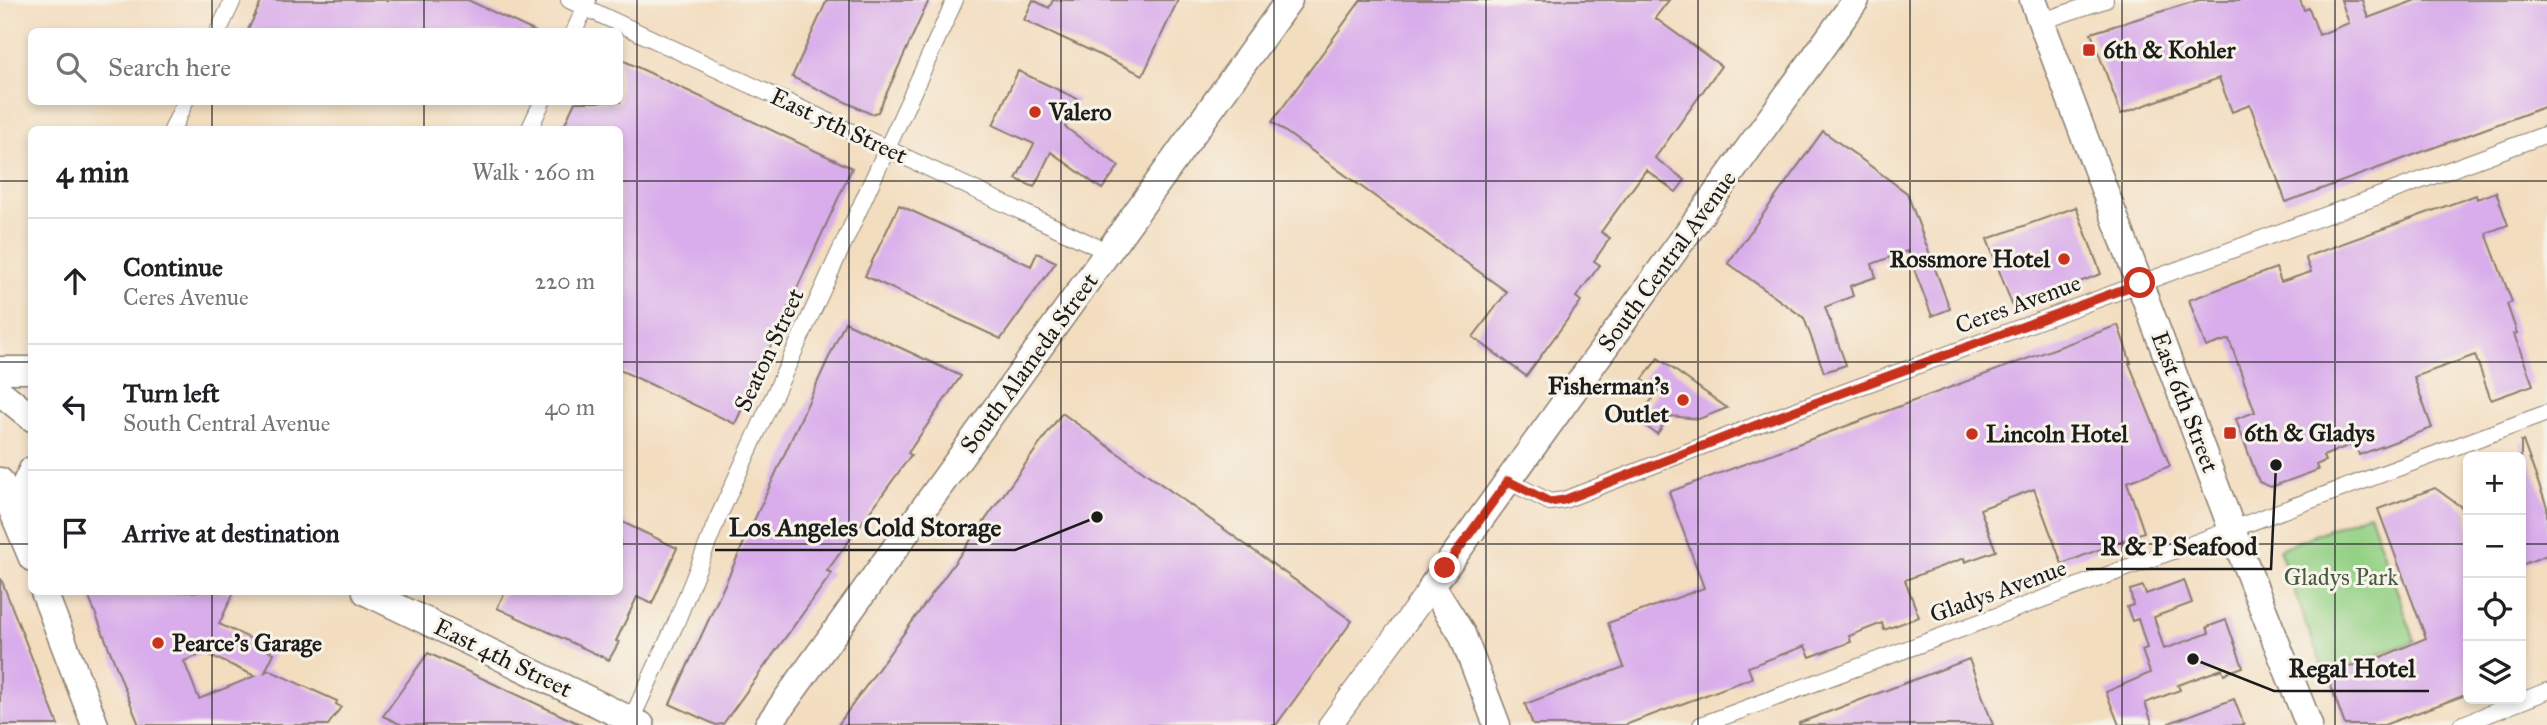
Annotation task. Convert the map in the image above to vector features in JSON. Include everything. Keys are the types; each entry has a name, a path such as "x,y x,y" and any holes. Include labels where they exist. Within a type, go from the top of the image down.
{"main road":[{"name":"South Alameda Street","path":"768,725 1289,0"},
{"name":"South Central Avenue","path":"1331,725 1856,0"},
{"name":"East 6th Street","path":"2038,11 2242,555 2309,725"},
{"path":"0,370 28,370"},
{"path":"0,392 28,415"},
{"path":"20,528 21,493 28,478"},
{"path":"0,481 28,548"},
{"path":"1432,586 1462,634 1497,725"},
{"path":"45,595 95,725"},
{"name":"East 4th Street","path":"372,595 636,723"}],"street":[{"path":"220,28 233,0"},
{"name":"East 5th Street","path":"569,0 586,4 886,149 1108,252"},
{"name":"Seaton Street","path":"636,723 717,520 955,0"},
{"path":"2038,11 2105,0"},
{"path":"575,28 586,4"},
{"path":"174,126 184,105"},
{"path":"531,126 540,105"},
{"name":"Ceres Avenue","path":"1508,481 1550,502 1564,500 1777,417 2547,134"},
{"name":"Gladys Avenue","path":"1701,725 2547,413"},
{"path":"2461,725 2547,691"}],"green space":[{"name":"Gladys Park","path":"2369,513 2415,641 2325,674 2279,549"}],"building":[{"path":"262,0 468,0 528,28 249,28"},
{"path":"827,0 929,0 878,112 871,114 792,77"},
{"path":"1033,0 1049,8 1053,0 1178,0 1143,75 1024,20"},
{"path":"1361,0 1669,0 1655,18 1721,66 1655,158 1685,180 1676,192 1646,170 1601,232 1610,238 1594,261 1600,265 1576,297 1581,301 1526,376 1473,337 1507,292 1272,122"},
{"path":"2199,0 2300,0 2304,10 2309,8 2319,35 2349,23 2341,0 2362,0 2368,18 2416,0 2547,0 2547,106 2286,202 2250,105 2232,112 2219,78 2121,114 2091,33"},
{"path":"623,60 852,168 735,424 623,371 623,126 564,126 574,105 623,105"},
{"name":"Valero","path":"1018,71 1078,99 1065,127 1119,166 1102,189 1051,152 1034,187 1016,179 1034,144 993,125"},
{"path":"1823,131 1907,193 1950,309 1932,316 1907,251 1872,264 1876,277 1850,286 1853,296 1825,307 1846,365 1824,372 1804,318 1728,263"},
{"path":"2496,192 2508,225 2486,233 2512,302 2507,304 2517,333 2514,334 2533,385 2491,400 2475,355 2414,377 2432,428 2359,455 2355,443 2323,456 2325,461 2316,465 2318,470 2271,487 2259,482 2236,419 2255,412 2229,339 2206,347 2189,300 2276,268 2281,282 2311,272 2305,257 2476,195 2477,199"},
{"path":"899,205 1031,266 1037,253 1056,262 1001,339 865,276"},
{"name":"Rossmore Hotel","path":"2076,207 2101,274 2013,307 1987,239"},
{"path":"845,322 961,376 908,453 911,455 827,571 832,573 723,724 716,725 670,704"},
{"path":"2118,325 2129,363 2170,466 2127,482 2144,532 2062,564 2034,489 1980,509 1996,551 1965,562 1964,558 1905,580 1919,617 1884,630 1882,623 1849,636 1851,642 1810,657 1805,646 1748,667 1752,678 1625,725 1533,725 1525,704 1624,667 1608,623 1704,588 1669,492"},
{"name":"Fisherman's Outlet","path":"1658,358 1727,408 1699,419 1670,416 1657,434 1637,420 1658,391 1642,380"},
{"path":"1062,413 1352,621 1276,725 838,725"},
{"path":"2523,441 2547,507 2547,555 2526,563 2526,452 2521,452"},
{"path":"2435,488 2463,508 2463,696 2384,725 2345,725 2327,675 2357,664 2358,667 2426,638 2378,509"},
{"path":"623,522 677,548 652,604 637,597 609,660 497,608 504,595 623,595"},
{"path":"1,579 58,725 0,725"},
{"path":"2184,580 2192,603 2154,617 2164,649 2209,633 2207,627 2226,620 2243,667 2224,674 2222,669 2178,685 2180,690 2145,703 2153,725 2119,725 2106,692 2150,673 2142,650 2147,648 2138,619 2132,621 2127,607 2133,605 2130,590 2143,586 2146,594"},
{"path":"88,595 233,595 219,624 271,648 269,651 274,653 265,672 269,670 337,701 336,704 341,707 328,725 139,725","holes":["205,653 255,676 199,699 184,661"]},
{"path":"428,653 582,725 402,725 383,716"},
{"path":"1969,659 1993,725 1799,725 1799,723"},
{"path":"2234,699 2244,725 2169,723"}],"place":[{"name":"6th & Kohler","path":"2089,50"},
{"name":"Valero","path":"1035,112"},
{"name":"Rossmore Hotel","path":"2064,259"},
{"name":"Fisherman's Outlet","path":"1683,400"},
{"name":"6th & Gladys","path":"2230,433"},
{"name":"Lincoln Hotel","path":"1972,434"},
{"name":"R & P Seafood","path":"2276,465"},
{"name":"Los Angeles Cold Storage","path":"1097,517"},
{"name":"Pearce's Garage","path":"158,643"},
{"name":"Regal Hotel","path":"2193,659"}],"route":[{"path":"1445,568 1508,481 1550,502 1564,500 1777,417 2140,283"}]}
